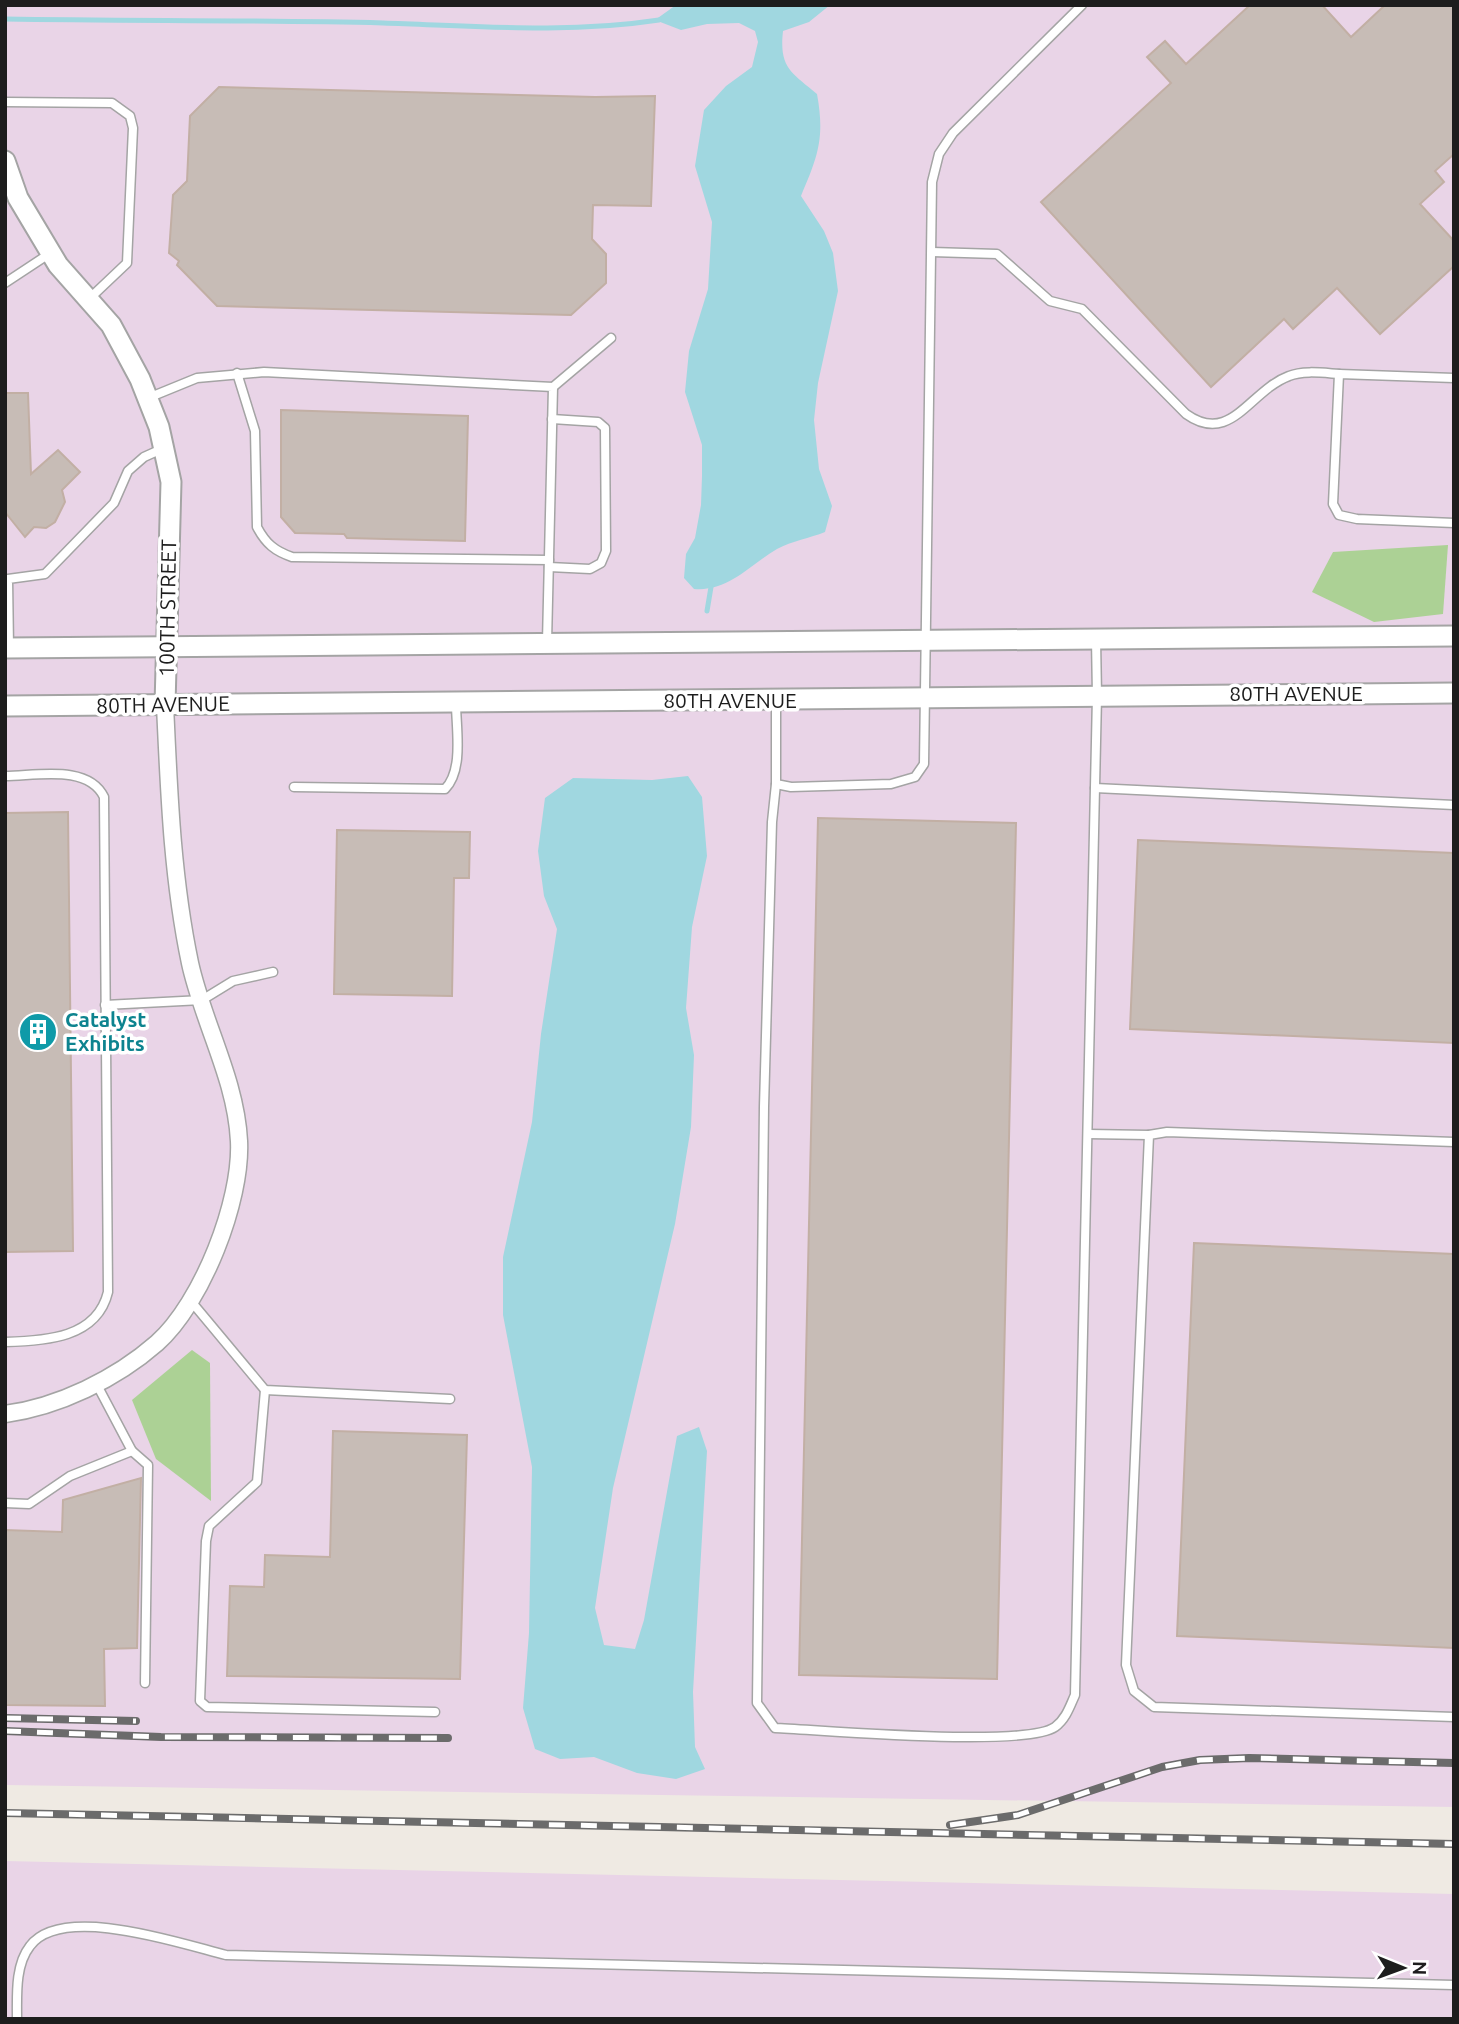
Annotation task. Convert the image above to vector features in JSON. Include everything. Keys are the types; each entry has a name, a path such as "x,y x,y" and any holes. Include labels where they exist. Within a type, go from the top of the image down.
{"street":[{"name":"100TH STREET","path":"5,161 18,198 51,253 111,325 148,398 164,448 171,482 165,705 171,842 191,964 230,1088 239,1141 237,1179 227,1217 202,1283 158,1342 96,1383 38,1409 5,1414"},
{"path":"7,648 1454,636"},
{"name":"80TH AVENUE","path":"5,706 1454,693"}],"lane":[{"path":"776,784 791,787 891,783 915,777 924,764 932,181 940,154 953,132 1082,5"},
{"path":"5,103 112,103 130,116 133,128 127,264 88,299"},
{"path":"932,252 998,254 1049,301 1082,309 1186,414 1202,425 1214,426 1229,420 1289,375 1454,378"},
{"path":"5,284 51,253"},
{"path":"148,398 197,378 264,372 553,387 611,338"},
{"path":"237,373 255,431 257,527 265,541 279,552 292,557 549,564 590,569 601,563 606,551 606,428 598,422 552,419"},
{"path":"1339,374 1333,504 1339,515 1357,520 1454,523"},
{"path":"547,644 553,387"},
{"path":"7,648 7,579 45,574 114,503 128,471 144,457 164,448"},
{"path":"775,700 776,784 772,822 764,1107 755,1672 757,1703 775,1728 952,1737 1036,1734 1054,1728 1065,1718 1075,1695 1097,696 1096,639"},
{"path":"294,787 445,789 453,781 455,769 456,702"},
{"path":"5,776 82,776 99,786 104,797 108,1292 97,1317 82,1329 55,1338 5,1342"},
{"path":"1095,788 1454,805"},
{"path":"106,1005 202,1000 233,981 273,972"},
{"path":"1088,1134 1149,1135 1167,1132 1454,1142"},
{"path":"1149,1135 1126,1665 1134,1691 1154,1707 1454,1717"},
{"path":"190,1300 264,1390 257,1482 209,1526 206,1541 200,1701 207,1707 435,1712"},
{"path":"96,1383 132,1451 148,1465 145,1683"},
{"path":"264,1390 450,1399"},
{"path":"5,1503 29,1504 69,1476 132,1451"},
{"path":"17,2019 20,1962 30,1944 47,1932 78,1928 135,1931 226,1955 1454,1985"}],"shaded area":[{"path":"5,5 1454,5 1454,1807 5,1785"},
{"path":"5,1861 1454,1894 1454,2019 5,2019"}],"green space":[{"path":"1448,545 1443,614 1374,622 1312,592 1333,552"},
{"path":"192,1350 210,1363 211,1501 156,1459 132,1400"}],"water":[{"path":"676,5 830,5 809,22 783,31 782,43 785,61 794,74 817,94 819,109 818,146 801,196 824,231 833,253 838,291 818,383 814,420 819,469 832,506 825,532 783,546 728,582 706,589 694,589 684,578 686,554 695,538 701,505 702,476 702,445 685,392 689,351 708,289 712,222 695,166 704,110 726,86 752,67 758,42 755,31 739,23 707,24 681,30 655,20"},
{"path":"688,776 702,797 707,856 692,927 686,1008 694,1055 691,1127 675,1224 613,1488 595,1608 604,1645 635,1649 644,1620 677,1436 699,1427 707,1451 693,1692 695,1747 705,1769 676,1779 637,1773 594,1757 560,1759 535,1749 523,1708 529,1633 532,1467 503,1315 503,1257 532,1122 541,1034 557,929 544,896 538,851 545,798 573,778 652,780"}],"building":[{"path":"1250,5 1322,5 1351,37 1385,5 1454,5 1454,154 1435,171 1444,182 1420,204 1454,241 1454,266 1380,334 1337,288 1293,329 1284,319 1211,387 1041,202 1171,83 1147,57 1165,41 1186,64"},
{"path":"219,87 595,97 655,96 651,206 593,205 592,239 606,254 606,283 571,315 217,306 177,265 179,261 169,253 173,195 187,181 190,116"},
{"path":"5,393 28,393 31,474 58,450 80,472 62,490 65,502 55,522 46,528 34,527 25,537 5,512"},
{"path":"281,410 468,416 465,541 347,538 344,534 295,533 281,517"},
{"name":"Catalyst Exhibits","path":"68,812 73,1251 5,1252 5,813"},
{"path":"818,818 1016,823 997,1679 799,1675"},
{"path":"337,830 470,832 469,878 454,878 452,996 334,994"},
{"path":"1138,840 1454,853 1454,1043 1130,1029"},
{"path":"1194,1243 1454,1254 1454,1648 1177,1636"},
{"path":"333,1431 467,1435 460,1679 227,1676 230,1586 264,1587 265,1555 330,1557"},
{"path":"141,1478 137,1648 104,1649 105,1706 5,1705 5,1530 62,1532 63,1500"}],"waterway":[{"path":"5,19 336,22 521,28 590,27 659,20"},
{"path":"707,611 711,587"}],"railway":[{"path":"5,1718 136,1721"},
{"path":"5,1731 161,1737 448,1738"},
{"path":"950,1825 1018,1815 1162,1767 1200,1760 1249,1758 1454,1763"},
{"path":"5,1813 1454,1844"}],"place":[{"name":"Catalyst Exhibits","path":"38,1032"}]}
